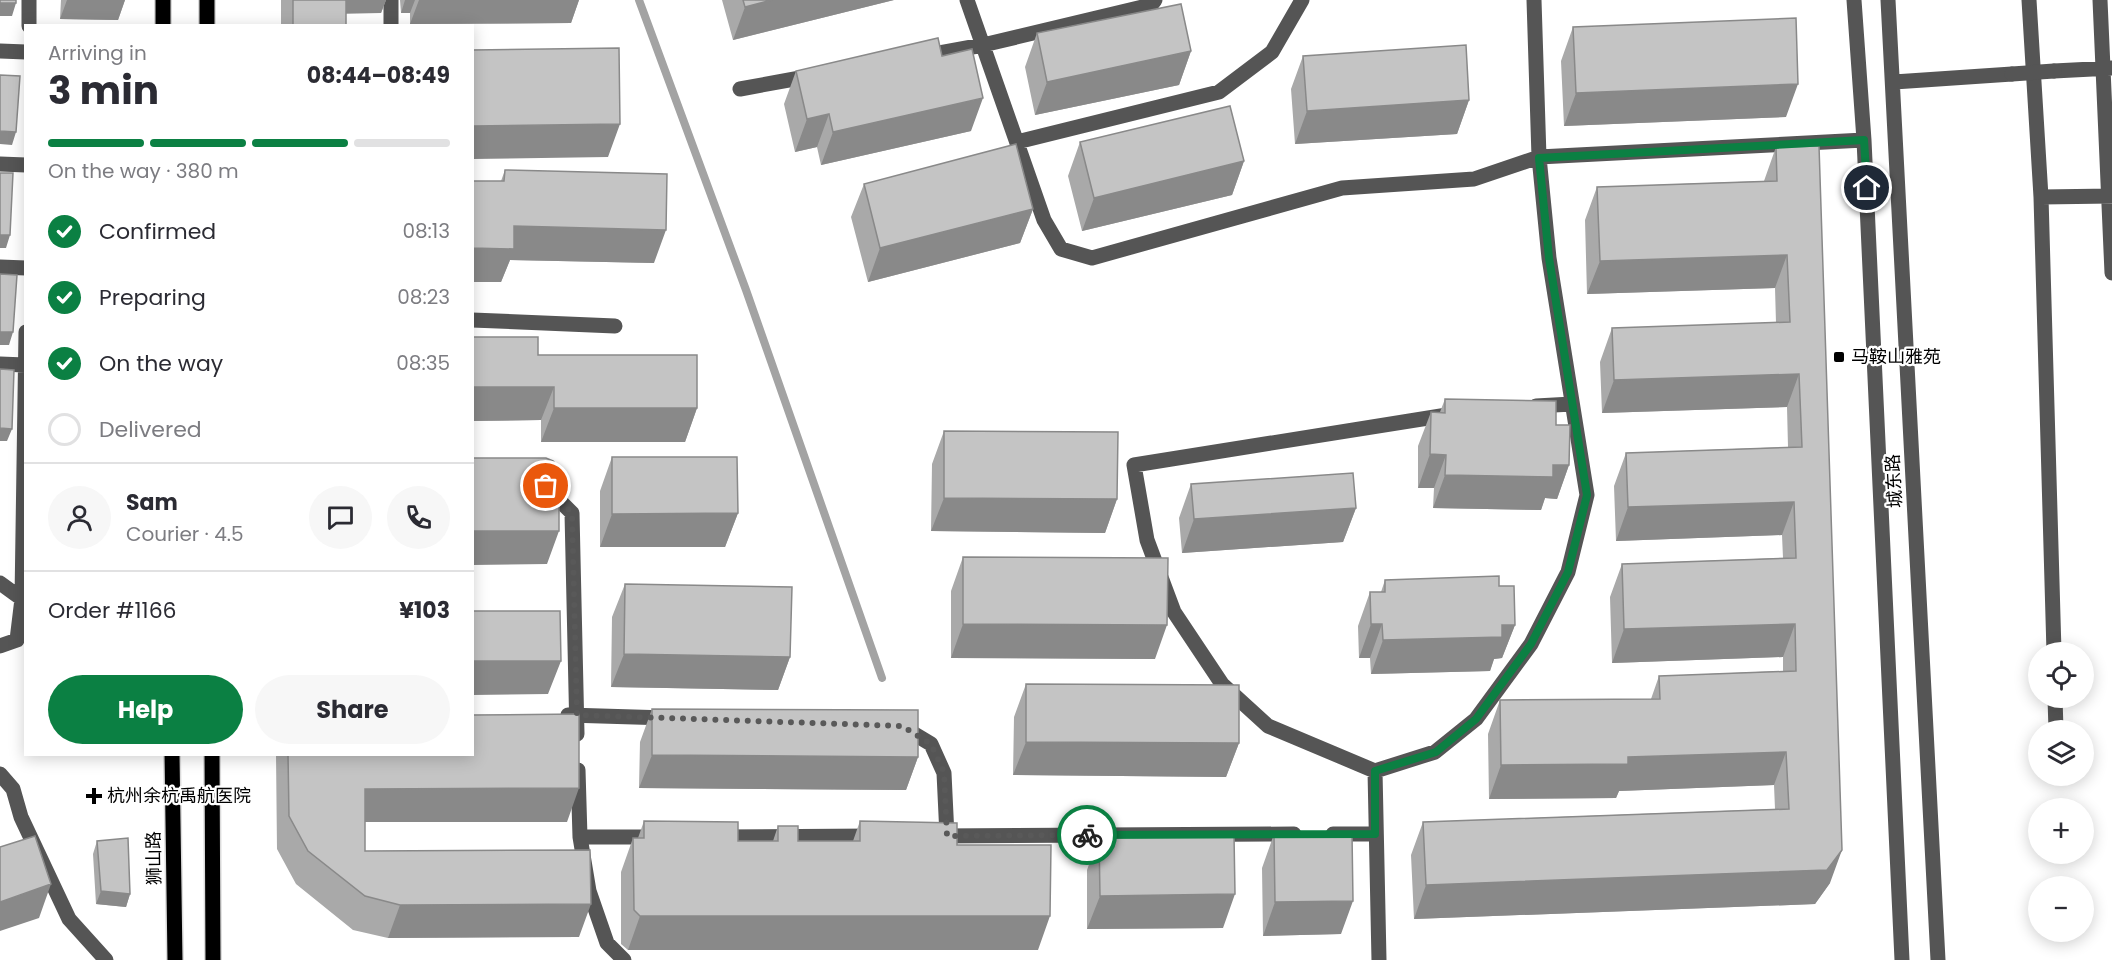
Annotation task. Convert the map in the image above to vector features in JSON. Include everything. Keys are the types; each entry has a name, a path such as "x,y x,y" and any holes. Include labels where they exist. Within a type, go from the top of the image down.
{"main road":[{"path":"163,0 163,24"},
{"path":"207,0 207,24"},
{"name":"狮山路","path":"172,756 175,960"},
{"path":"212,756 213,960"}],"street":[{"path":"29,0 29,24"},
{"path":"391,0 391,24"},
{"path":"967,0 1044,220 1061,249 1092,258 1342,188 1474,179 1539,158 1864,140"},
{"path":"914,58 983,45 1151,5 1155,0"},
{"path":"1017,142 1219,92 1272,52 1302,0"},
{"path":"1467,411 1134,465 1147,540 1174,612 1222,684 1268,726 1375,771 1436,752 1476,719 1531,644 1568,572 1587,495 1549,258 1539,158 1534,0"},
{"name":"城东路","path":"1854,0 1864,140 1902,960"},
{"name":"城东路","path":"1888,0 1938,960"},
{"path":"2029,0 2041,197 2054,642"},
{"path":"2100,0 2108,68 2112,273"},
{"path":"0,51 24,52"},
{"path":"1894,81 2108,68"},
{"path":"740,89 821,74"},
{"path":"0,164 24,165"},
{"path":"2041,197 2110,196"},
{"path":"0,267 24,268"},
{"path":"474,320 615,326"},
{"path":"0,364 24,365"},
{"path":"1526,407 1572,404"},
{"path":"0,646 17,640 22,599 24,443"},
{"path":"536,483 546,486 572,513 580,837 589,891 607,943 624,960"},
{"path":"0,583 22,599"},
{"path":"554,715 681,718"},
{"path":"890,725 902,726 931,744 944,772 947,836"},
{"path":"1375,771 1379,960"},
{"path":"0,774 13,789 21,817 69,919 106,960"},
{"path":"923,836 1375,834"},
{"path":"698,837 888,836"},
{"path":"580,837 675,837"}],"building":[{"path":"0,0 16,0 16,3 0,3"},
{"path":"293,0 346,0 346,24 293,24"},
{"path":"743,0 772,0 745,7"},
{"path":"1181,4 1191,51 1047,82 1037,33"},
{"path":"1796,18 1798,84 1576,93 1573,27"},
{"path":"938,38 942,56 972,49 983,98 833,132 829,114 807,119 796,71"},
{"path":"1466,45 1469,100 1307,111 1303,56"},
{"path":"619,48 620,124 474,126 474,50"},
{"path":"0,75 20,76 16,132 0,131"},
{"path":"1230,106 1244,161 1094,198 1080,142"},
{"path":"1016,144 1033,209 880,248 864,184"},
{"path":"1819,146 1842,850 1827,870 1426,885 1423,822 1789,809 1786,752 1628,757 1628,764 1501,765 1500,700 1660,699 1659,676 1796,671 1795,624 1624,629 1622,564 1796,558 1794,502 1628,507 1626,453 1802,447 1799,374 1614,380 1612,328 1790,322 1787,255 1600,261 1597,187 1777,181 1776,147"},
{"path":"505,170 667,174 666,230 514,226 514,249 474,248 474,181 504,181"},
{"path":"0,173 13,173 10,235 0,235"},
{"path":"0,274 17,275 13,332 0,332"},
{"path":"474,337 538,337 538,355 697,355 697,408 554,408 554,387 474,387"},
{"path":"0,369 14,370 12,429 0,428"},
{"path":"1445,399 1556,401 1556,425 1570,425 1569,465 1553,465 1553,477 1445,475 1446,455 1430,454 1431,412 1445,413"},
{"path":"944,431 1118,432 1117,499 944,498"},
{"path":"612,457 737,457 738,513 612,514"},
{"path":"474,458 546,458 553,461 559,467 559,531 474,531"},
{"path":"1353,473 1356,508 1194,519 1191,484"},
{"path":"963,557 1168,558 1167,625 963,624"},
{"path":"1499,576 1499,586 1514,586 1515,625 1502,625 1502,637 1383,640 1382,624 1371,624 1370,592 1385,592 1385,580"},
{"path":"625,584 792,587 790,657 624,654"},
{"path":"474,611 560,611 561,661 474,661"},
{"path":"1026,684 1239,685 1239,743 1026,742"},
{"path":"652,709 918,710 918,757 652,755"},
{"path":"579,714 579,788 365,789 365,851 590,850 591,904 400,905 365,896 308,851 289,816 288,756 474,756 474,715"},
{"path":"644,821 738,822 738,841 778,841 778,826 798,826 798,841 860,841 860,821 957,823 957,845 1051,845 1050,916 640,916 634,910 633,838 644,838"},
{"path":"1352,833 1353,901 1275,902 1274,834"},
{"path":"1234,835 1235,894 1100,896 1099,836"},
{"path":"35,836 51,884 0,902 0,847"},
{"path":"128,838 130,894 101,891 97,841"}],"waterway":[{"path":"639,0 746,290 882,678"}],"way so far":[{"path":"546,486 572,513 577,715 902,726 931,744 944,772 947,836 1087,835"}],"place":[{"name":"马鞍山雅苑","path":"1839,357"},
{"name":"杭州余杭禹航医院","path":"94,796"}],"route":[{"path":"1087,835 1375,834 1375,771 1436,752 1476,719 1531,644 1568,572 1587,495 1549,258 1539,158 1864,140 1867,188"}]}
